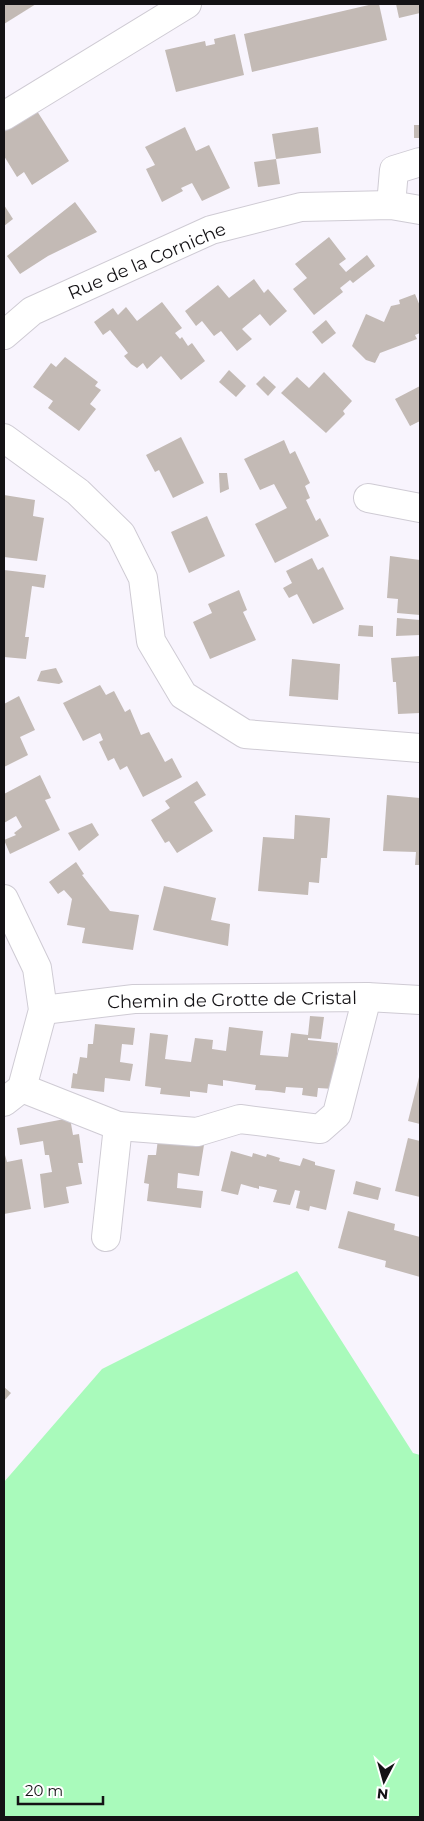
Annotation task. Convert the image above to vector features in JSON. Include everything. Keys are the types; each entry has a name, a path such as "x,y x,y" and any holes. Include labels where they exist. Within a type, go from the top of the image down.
{"street":[{"path":"4,116 186,4"},
{"path":"391,205 394,170 420,162"},
{"name":"Rue de la Corniche","path":"4,335 32,311 211,230 302,207 391,205 420,210"},
{"path":"4,438 78,492 121,534 143,578 151,641 183,695 245,734 420,748"},
{"path":"368,498 420,508"},
{"path":"4,899 37,968 43,1010 13,1095 118,1126 197,1132 240,1120 320,1129 337,1114 367,997"},
{"name":"Chemin de Grotte de Cristal","path":"43,1010 134,999 367,997 420,1000"},
{"path":"106,1237 118,1126"}],"green space":[{"path":"297,1271 413,1453 420,1455 420,1817 4,1817 4,1482 102,1369"}],"building":[{"path":"4,4 36,4 4,24"},
{"path":"379,4 387,40 252,72 244,34"},
{"path":"396,4 420,4 420,13 399,18"},
{"path":"235,34 244,75 176,92 165,50 205,41 206,46 215,44 214,39"},
{"path":"37,111 69,161 32,185 24,172 17,177 4,156 4,132"},
{"path":"414,125 420,125 420,138 414,138"},
{"path":"185,127 196,151 209,145 230,188 202,201 192,183 181,188 183,191 162,202 146,169 155,165 145,147"},
{"path":"318,127 321,153 276,159 272,134"},
{"path":"276,159 280,184 258,187 254,162"},
{"path":"75,202 97,232 48,256 20,274 7,256"},
{"path":"4,205 13,219 4,226"},
{"path":"329,237 346,259 339,264 346,272 367,255 375,266 353,283 350,280 340,288 343,292 314,315 293,289 307,278 295,264"},
{"path":"254,279 264,293 268,289 287,311 270,326 260,314 242,329 252,339 237,351 221,331 214,336 202,321 196,326 185,311 218,285 229,298"},
{"path":"415,294 420,306 420,333 415,335 417,339 380,353 375,363 366,360 352,346 366,314 384,322 391,306 400,304 399,300"},
{"path":"162,302 182,328 175,333 180,339 182,337 188,346 192,343 205,361 181,380 161,356 147,369 143,363 137,368 131,364 124,356 128,353 110,330 103,335 94,322 113,308 118,315 126,307 137,321"},
{"path":"326,320 336,333 322,344 312,332"},
{"path":"65,357 98,382 95,386 101,390 90,404 96,409 79,431 48,408 53,401 33,387 51,363 56,367"},
{"path":"229,370 246,386 236,397 219,382"},
{"path":"324,372 352,401 343,411 345,414 326,433 281,393 297,377 309,388"},
{"path":"264,376 276,387 268,396 256,384"},
{"path":"420,386 420,421 410,426 395,399"},
{"path":"181,437 204,483 173,498 159,470 155,472 146,455"},
{"path":"284,440 290,454 295,451 310,483 305,486 310,498 306,500 316,521 320,518 329,536 275,563 255,524 287,508 274,484 260,490 244,459"},
{"path":"219,473 227,473 229,489 220,493"},
{"path":"4,495 35,500 33,516 44,518 37,561 4,557"},
{"path":"207,516 225,556 189,573 171,532"},
{"path":"390,556 420,560 420,615 397,613 398,599 387,598"},
{"path":"312,558 318,570 323,567 344,609 313,624 297,594 289,598 283,588 292,583 286,571"},
{"path":"4,570 46,575 44,588 32,586 25,637 29,637 26,659 4,657"},
{"path":"239,590 247,610 243,612 256,640 210,659 193,622 212,613 208,604"},
{"path":"397,618 420,620 420,635 396,636"},
{"path":"359,625 373,626 373,637 358,636"},
{"path":"420,656 420,713 398,714 396,682 393,682 391,658"},
{"path":"292,659 340,664 338,700 289,696"},
{"path":"56,668 63,682 59,684 37,681 41,671"},
{"path":"100,685 106,695 114,691 125,712 130,709 141,735 149,732 165,762 172,758 182,777 143,797 127,766 120,770 114,758 108,761 99,742 103,740 100,733 83,741 63,703"},
{"path":"19,696 35,730 20,737 28,755 4,767 4,704"},
{"path":"40,775 51,798 45,800 60,830 10,854 4,840 16,835 14,833 22,827 16,816 4,823 4,794"},
{"path":"197,781 206,795 194,802 213,831 177,853 169,841 165,843 151,820 170,808 165,801"},
{"path":"387,795 420,798 420,865 415,865 416,852 383,851"},
{"path":"295,815 330,818 327,858 321,858 319,883 309,882 308,895 258,891 263,837 294,839"},
{"path":"92,823 99,835 79,851 68,833"},
{"path":"76,862 84,874 82,875 110,911 139,915 133,950 82,943 85,928 67,925 72,899 64,890 58,894 49,882"},
{"path":"164,886 216,898 211,920 230,924 228,946 153,930"},
{"path":"310,1016 324,1017 321,1039 308,1038 308,1040 338,1043 334,1089 318,1088 317,1097 302,1095 303,1088 286,1087 285,1093 255,1090 256,1085 223,1080 223,1086 208,1084 207,1093 190,1091 190,1097 160,1094 161,1088 145,1086 150,1033 168,1035 165,1059 191,1062 195,1038 213,1040 212,1049 226,1051 229,1027 263,1031 260,1055 288,1057 291,1033 308,1035"},
{"path":"95,1024 135,1028 133,1045 122,1044 120,1062 133,1064 130,1081 105,1078 104,1092 71,1088 73,1073 77,1074 80,1057 87,1058 88,1044 93,1044"},
{"path":"420,1073 420,1124 408,1121"},
{"path":"70,1118 73,1135 79,1134 83,1163 78,1163 82,1184 66,1187 69,1203 44,1208 40,1174 52,1172 49,1155 45,1155 43,1141 20,1145 17,1128"},
{"path":"408,1138 420,1141 420,1197 395,1191"},
{"path":"158,1139 204,1145 199,1176 178,1173 177,1188 203,1191 201,1208 147,1201 149,1184 144,1183 148,1155 156,1155"},
{"path":"231,1151 252,1157 253,1153 266,1157 267,1154 280,1158 279,1161 300,1166 303,1158 315,1162 315,1165 335,1170 326,1210 310,1206 309,1211 296,1208 300,1191 295,1190 290,1205 273,1202 277,1190 259,1186 259,1189 241,1184 238,1195 221,1191"},
{"path":"4,1155 7,1162 22,1159 31,1209 4,1214"},
{"path":"356,1181 381,1188 378,1200 353,1194"},
{"path":"348,1211 395,1224 394,1230 420,1237 420,1277 385,1267 386,1261 338,1248"},
{"path":"4,1387 11,1393 4,1401"}]}
